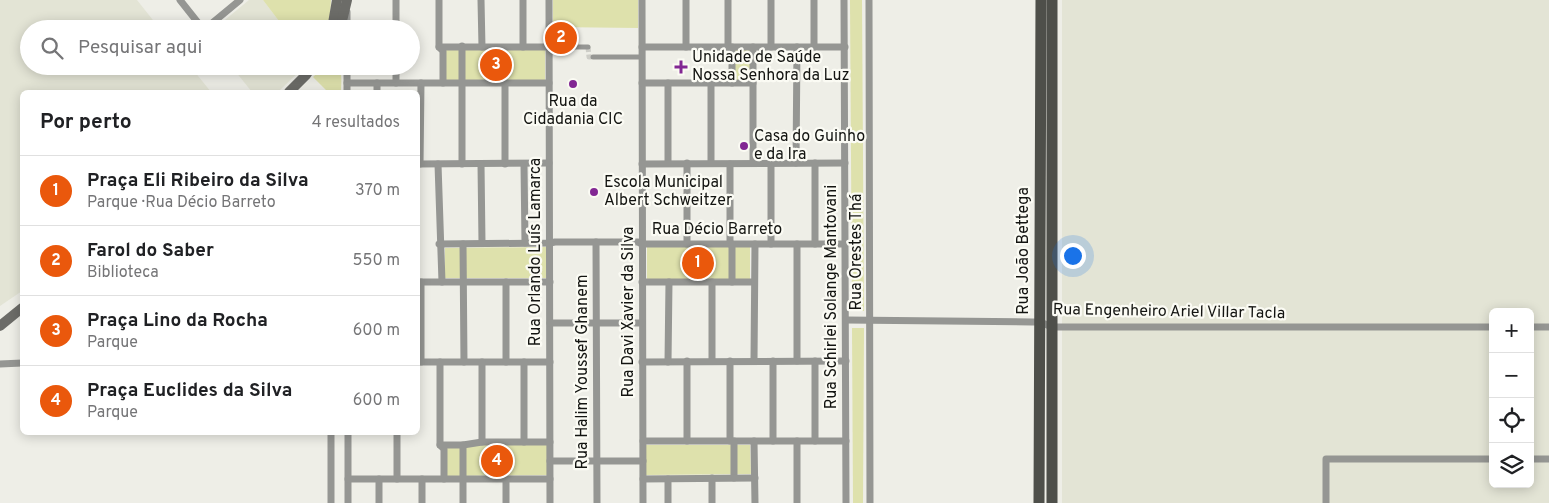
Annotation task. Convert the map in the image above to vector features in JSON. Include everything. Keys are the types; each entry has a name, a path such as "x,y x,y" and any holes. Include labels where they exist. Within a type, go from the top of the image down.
{"main road":[{"path":"334,20 337,0"},
{"path":"342,20 347,0"},
{"name":"Rua João Bettega","path":"1040,0 1046,109 1052,326 1052,503"},
{"name":"Rua João Bettega","path":"1040,503 1040,322 1046,109 1052,0"},
{"path":"291,90 304,75"},
{"path":"0,319 20,309"},
{"path":"0,326 20,310"}],"street":[{"path":"180,0 197,20"},
{"path":"228,0 228,10"},
{"path":"215,20 240,0"},
{"path":"347,0 347,20"},
{"path":"396,0 396,20"},
{"path":"439,0 439,46 443,51 443,83"},
{"path":"481,0 482,47"},
{"path":"523,0 523,47"},
{"name":"Rua Orlando Luís Lamarca","path":"549,0 550,503"},
{"name":"Rua Davi Xavier da Silva","path":"642,0 643,503"},
{"path":"686,0 686,46"},
{"path":"728,0 732,83"},
{"path":"771,0 771,46"},
{"path":"814,0 814,47"},
{"name":"Rua Schirlei Solange Mantovani","path":"844,0 846,503"},
{"name":"Rua Orestes Thá","path":"869,0 870,503"},
{"path":"439,46 588,47"},
{"path":"462,46 462,164"},
{"path":"642,46 845,47"},
{"path":"796,46 796,164"},
{"path":"753,47 753,163"},
{"path":"593,57 642,57"},
{"path":"346,75 347,90"},
{"path":"396,75 396,83"},
{"path":"347,83 549,83"},
{"path":"377,83 377,90"},
{"path":"420,124 421,83"},
{"path":"505,83 505,164"},
{"path":"642,83 753,83"},
{"path":"668,83 668,164"},
{"path":"711,83 711,163"},
{"path":"815,163 815,244"},
{"path":"642,164 845,163"},
{"path":"420,164 549,164"},
{"path":"438,164 439,244 442,282"},
{"path":"481,164 482,244"},
{"path":"524,164 525,243"},
{"path":"687,164 687,244"},
{"path":"730,164 732,282"},
{"path":"771,164 771,244"},
{"name":"Rua Halim Youssef Ghanem","path":"596,242 597,503"},
{"name":"Rua Décio Barreto","path":"439,244 638,242 642,244 845,244"},
{"path":"463,244 464,362"},
{"path":"754,361 755,244"},
{"path":"797,244 797,361"},
{"path":"420,282 550,282"},
{"path":"506,282 506,362"},
{"path":"642,282 754,282"},
{"path":"668,362 669,282"},
{"path":"712,282 712,361"},
{"name":"Rua Engenheiro Ariel Villar Tacla","path":"846,320 1040,322 1052,326 1489,327"},
{"path":"550,323 642,323"},
{"path":"1534,327 1549,327"},
{"path":"730,361 734,478"},
{"path":"773,361 773,441"},
{"path":"815,361 815,441"},
{"path":"642,362 846,361"},
{"path":"420,362 550,362"},
{"path":"440,362 440,445 444,449 444,479"},
{"path":"482,362 482,442"},
{"path":"524,362 524,442"},
{"path":"687,362 687,441"},
{"path":"1,363 20,363"},
{"path":"331,435 331,503"},
{"path":"348,435 348,503"},
{"path":"397,435 397,479"},
{"path":"643,441 846,441"},
{"path":"754,441 755,503"},
{"path":"797,441 797,503"},
{"path":"440,445 463,445 482,442 550,442"},
{"path":"463,445 463,503"},
{"path":"1326,503 1326,458 1489,459"},
{"path":"1534,459 1549,459"},
{"path":"550,461 643,461"},
{"path":"712,478 712,503"},
{"path":"643,479 755,478"},
{"path":"348,479 550,479"},
{"path":"379,479 379,503"},
{"path":"422,479 422,503"},
{"path":"506,479 506,503"},
{"path":"668,479 668,503"}],"shaded area":[{"path":"0,0 137,0 153,20 20,20 20,75 197,75 209,90 20,90 20,292 0,306"},
{"path":"249,0 263,0 278,20 225,20"},
{"path":"1062,0 1549,0 1549,503 1062,503"},
{"path":"238,75 296,75 280,90 250,90"}],"green space":[{"path":"263,0 331,0 329,20 278,20"},
{"path":"553,0 638,0 638,28 553,27"},
{"path":"850,0 862,0 864,311 852,311"},
{"path":"446,49 545,49 545,80 446,80"},
{"path":"735,49 750,49 750,80 735,80"},
{"path":"315,75 341,75 341,90 326,90 313,77"},
{"path":"647,246 750,246 750,280 647,279"},
{"path":"546,247 546,278 445,278 445,248"},
{"path":"852,328 864,328 863,503 853,503"},
{"path":"483,445 547,445 547,475 447,476 446,448"},
{"path":"646,445 750,445 751,474 646,475"}],"tunnel":[{"path":"588,47 589,57 593,57"}],"place":[{"name":"Farol do Saber","path":"561,38"},
{"name":"Praça Lino da Rocha","path":"496,65"},
{"name":"Unidade de Saúde Nossa Senhora da Luz","path":"681,67"},
{"name":"Rua da Cidadania CIC","path":"573,84"},
{"name":"Casa do Guinho e da Ira","path":"744,146"},
{"name":"Escola Municipal Albert Schweitzer","path":"594,192"},
{"name":"Praça Eli Ribeiro da Silva","path":"698,263"},
{"name":"Praça Euclides da Silva","path":"497,461"}]}
